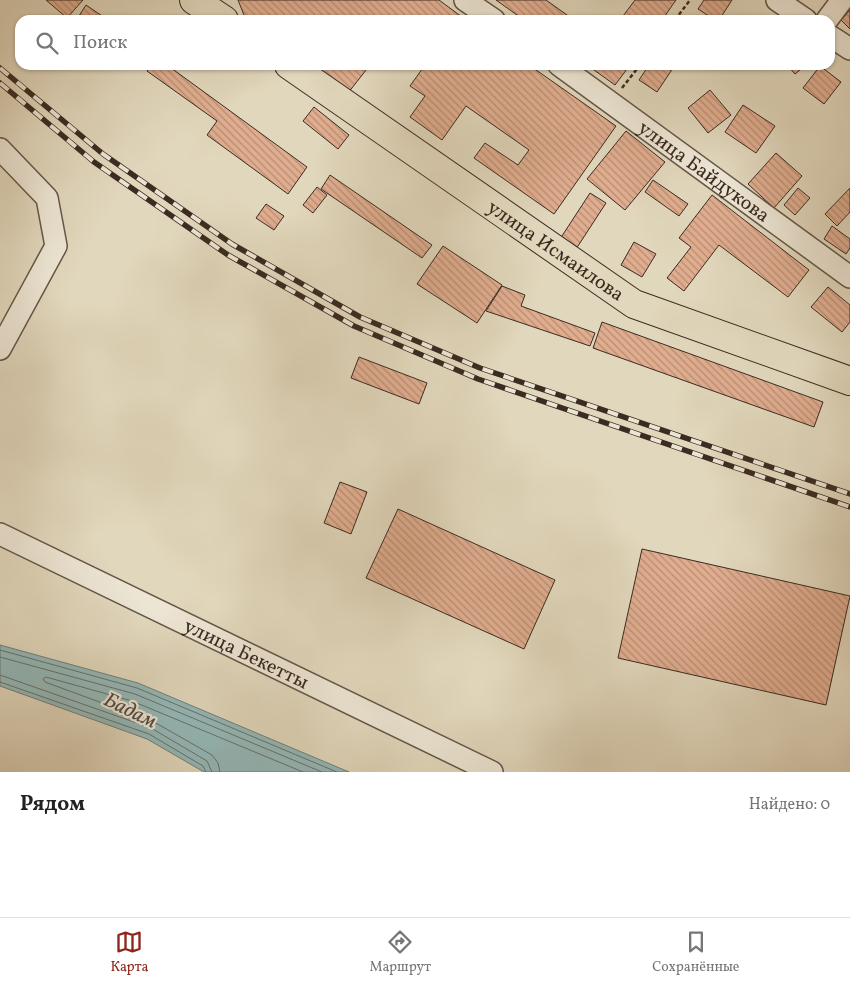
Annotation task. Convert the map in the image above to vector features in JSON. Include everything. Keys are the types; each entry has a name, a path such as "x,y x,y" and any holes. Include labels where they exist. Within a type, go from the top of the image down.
{"main road":[{"name":"улица Исмаилова","path":"296,70 634,304 850,381"}],"street":[{"path":"465,0 487,15"},
{"path":"777,0 799,15"},
{"path":"831,15 842,0"},
{"path":"835,39 850,49"},
{"name":"улица Байдукова","path":"566,70 850,277"},
{"path":"0,149 47,198 56,246 0,350"},
{"name":"улица Бекетты","path":"0,534 492,772"}],"path":[{"path":"679,15 690,0"},
{"path":"611,101 636,70"}],"water":[{"name":"Бадам","path":"0,645 138,683 349,772 204,772 147,739 0,686"}],"building":[{"path":"46,0 83,0 70,15 64,15"},
{"path":"238,0 439,0 459,15 244,15"},
{"path":"496,0 546,0 567,15 517,15"},
{"path":"635,0 676,0 666,15 624,15"},
{"path":"704,0 732,0 722,15 707,15 698,9"},
{"path":"86,5 101,15 80,15"},
{"path":"850,10 850,29 841,20"},
{"path":"174,70 307,167 288,194 207,135 217,121 147,71"},
{"path":"315,70 366,70 348,93"},
{"path":"421,70 536,70 616,126 554,214 474,158 485,143 518,165 529,150 466,106 442,140 410,117 425,96 410,86"},
{"path":"594,70 626,70 615,85"},
{"path":"646,70 672,70 657,92 639,80"},
{"path":"791,70 800,70 795,74"},
{"path":"817,70 825,70 841,82 824,104 803,88"},
{"path":"710,90 731,115 708,133 688,108"},
{"path":"743,105 775,126 756,153 725,132"},
{"path":"314,107 349,135 338,149 303,121"},
{"path":"626,131 665,162 625,210 587,179"},
{"path":"776,153 802,176 774,208 748,184"},
{"path":"330,175 432,245 422,258 321,189"},
{"path":"653,180 688,204 679,216 645,192"},
{"path":"317,187 327,195 313,213 303,205"},
{"path":"798,188 810,198 795,215 784,205"},
{"path":"850,188 850,212 837,226 825,214"},
{"path":"590,193 606,203 576,249 560,239"},
{"path":"712,195 809,270 788,297 719,245 684,291 667,278 691,247 679,238"},
{"path":"266,204 284,216 274,230 256,218"},
{"path":"832,226 850,239 850,248 846,254 824,239"},
{"path":"634,242 656,254 642,277 621,265"},
{"path":"443,246 502,285 477,323 417,284"},
{"path":"502,286 525,295 521,306 595,333 590,346 486,311"},
{"path":"828,287 850,305 850,322 842,332 811,307"},
{"path":"602,322 823,402 814,427 593,348"},
{"path":"359,357 427,383 419,404 351,378"},
{"path":"340,482 367,492 351,534 324,523"},
{"path":"398,509 555,580 524,649 366,578"},
{"path":"642,549 850,596 826,705 618,658"}],"railway":[{"path":"0,68 103,154 232,244 360,317 480,368 850,494"},
{"path":"0,83 94,162 228,255 354,326 478,379 850,507"}]}
